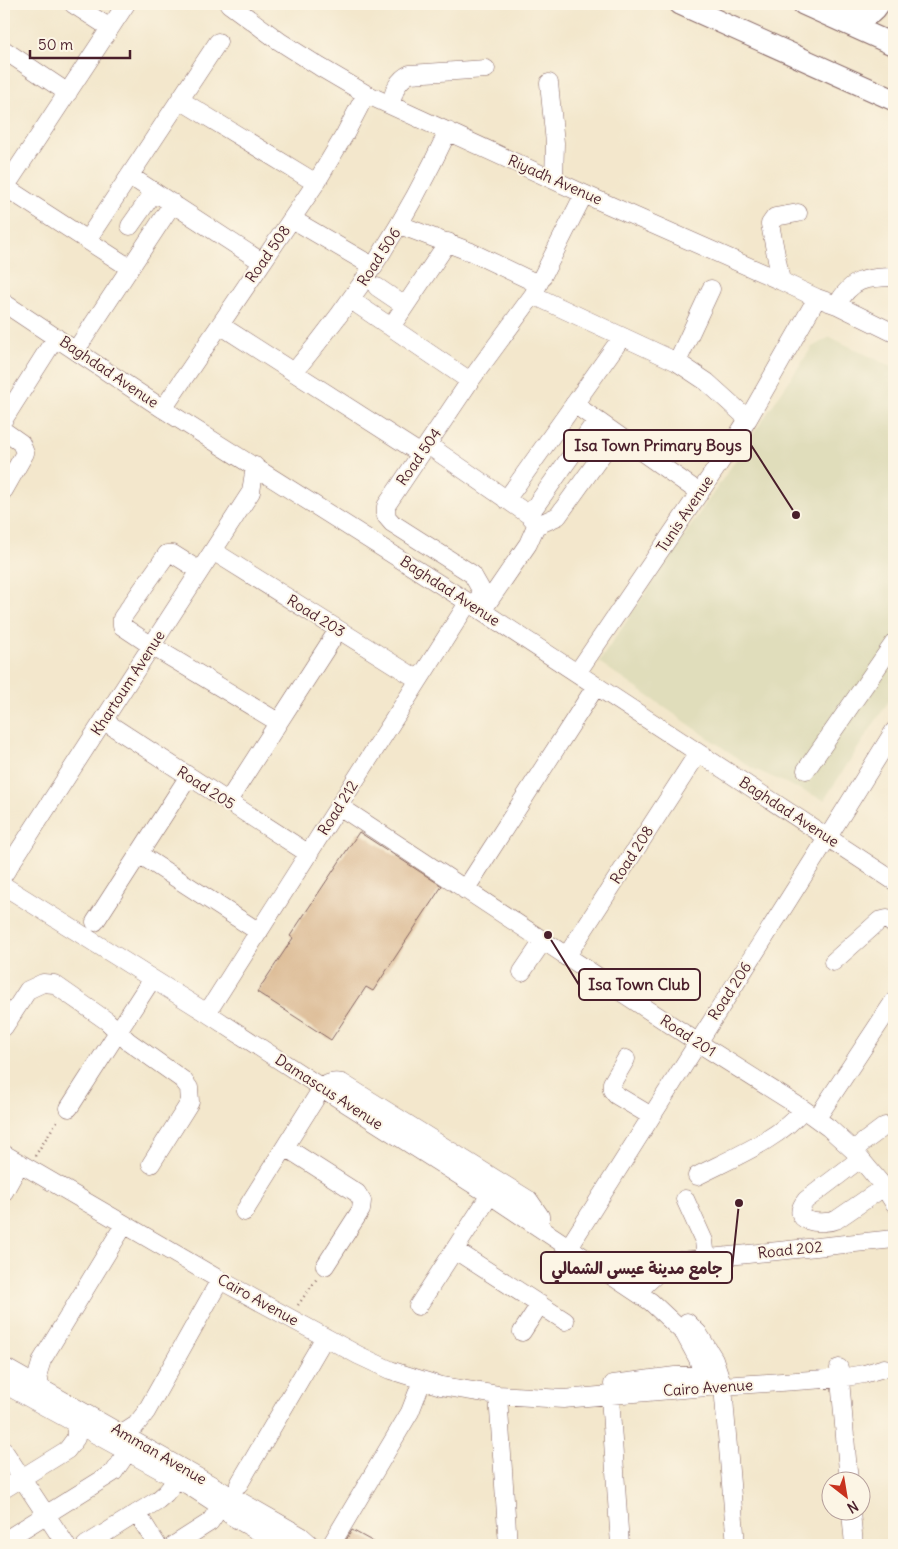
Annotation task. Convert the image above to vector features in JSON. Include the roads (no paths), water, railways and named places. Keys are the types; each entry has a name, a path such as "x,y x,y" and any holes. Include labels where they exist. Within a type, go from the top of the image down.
{"main road":[{"path":"680,4 894,100"},
{"path":"810,7 862,16 872,13 879,4"},
{"path":"810,7 894,45"}],"street":[{"path":"73,4 110,28"},
{"path":"126,4 5,188 130,268"},
{"name":"Riyadh Avenue","path":"229,4 295,51 366,94 584,194 781,280 894,332"},
{"path":"87,240 218,42"},
{"path":"4,50 68,92"},
{"path":"391,104 396,86 404,77 410,74 486,69"},
{"path":"549,83 555,143 554,180"},
{"name":"Road 508","path":"163,409 316,183 366,94"},
{"path":"180,100 316,183"},
{"name":"Road 506","path":"294,372 351,300 374,267 400,225 448,131"},
{"path":"130,176 262,262"},
{"path":"130,226 154,192"},
{"path":"536,289 584,194"},
{"path":"76,350 173,203"},
{"path":"781,280 770,224 775,217 798,212"},
{"path":"292,220 374,267"},
{"path":"400,225 448,242 622,336 677,362 707,382 748,419"},
{"path":"391,327 448,242"},
{"path":"837,305 847,290 860,280 894,277"},
{"path":"377,287 405,306"},
{"name":"Road 504","path":"478,607 480,588 472,574 392,523 386,516 386,506 470,381 536,289"},
{"path":"677,362 711,289"},
{"name":"Tunis Avenue","path":"576,673 748,419 817,298"},
{"path":"351,300 470,381"},
{"name":"Baghdad Avenue","path":"4,303 163,409 478,607 894,881"},
{"path":"220,325 506,500 534,520 558,516 616,435"},
{"path":"506,500 622,336"},
{"path":"4,490 25,453 21,443 4,421 56,337"},
{"path":"574,404 700,492"},
{"name":"Road 212","path":"207,1013 419,680 528,544 534,520 596,421"},
{"name":"Khartoum Avenue","path":"251,492 255,466"},
{"name":"Khartoum Avenue","path":"4,874 251,492 258,486 275,479"},
{"name":"Road 203","path":"213,551 419,680"},
{"path":"200,571 173,554 167,554 122,618 121,624 124,629 278,722"},
{"path":"228,801 338,630"},
{"path":"806,770 894,643"},
{"path":"465,890 596,686"},
{"name":"Road 205","path":"104,722 309,854"},
{"name":"Road 206","path":"569,1247 894,731"},
{"name":"Road 208","path":"566,957 698,752"},
{"path":"95,922 189,776"},
{"name":"Road 201","path":"339,806 566,957 810,1113 857,1154 884,1187 894,1203"},
{"path":"139,854 259,932"},
{"name":"Damascus Avenue","path":"4,886 207,1013 541,1228 644,1297 676,1314 698,1333 714,1359 713,1381"},
{"path":"833,962 879,921 887,919 894,925"},
{"path":"522,972 543,942"},
{"path":"69,1108 152,979"},
{"path":"4,1027 28,990 37,984 54,984 101,1016 133,1045 183,1080 190,1094 188,1106 151,1164"},
{"path":"697,1176 778,1133 792,1122 810,1113 894,1001"},
{"path":"626,1059 612,1083 612,1090 616,1095 651,1116"},
{"path":"244,1212 322,1088 328,1083 342,1083 529,1200 540,1216 541,1228"},
{"path":"884,1187 844,1216 829,1222 813,1223 807,1221 801,1211 802,1205 806,1200 885,1126"},
{"path":"285,1147 357,1193 362,1201 361,1210 326,1266"},
{"name":"Cairo Avenue","path":"4,1154 220,1280 325,1338 382,1366 441,1386 498,1395 556,1399 610,1396 713,1381 840,1373 866,1366 889,1367"},
{"path":"4,1192 23,1165"},
{"path":"418,1306 490,1195"},
{"path":"685,1199 704,1241 706,1258"},
{"path":"40,1387 38,1373 42,1360 124,1224"},
{"name":"Road 202","path":"644,1297 667,1266 680,1260 894,1240"},
{"path":"455,1250 566,1321"},
{"path":"122,1434 136,1425 146,1412 220,1280"},
{"name":"Damascus Avenue","path":"644,1297 684,1334 713,1381"},
{"path":"522,1332 540,1304"},
{"path":"675,1376 684,1360 686,1342 684,1334"},
{"path":"239,1484 325,1338"},
{"name":"Amman Avenue","path":"4,1367 294,1531 311,1545"},
{"path":"840,1373 848,1472"},
{"name":"Cairo Avenue","path":"532,1397 559,1390 675,1376 713,1381"},
{"path":"331,1545 410,1412 422,1380"},
{"path":"713,1381 736,1545"},
{"name":"Amman Avenue","path":"4,1384 200,1492 271,1543"},
{"path":"498,1395 508,1545"},
{"path":"610,1396 620,1545"},
{"path":"4,1489 67,1450 72,1444 77,1431 76,1423"},
{"path":"4,1451 66,1545"},
{"path":"4,1541 114,1472 127,1453"},
{"path":"86,1545 158,1500 177,1479"},
{"path":"174,1545 210,1522 220,1507"},
{"path":"137,1513 157,1545"},
{"path":"852,1522 854,1545"}],"place":[{"name":"Isa Town Primary Boys","path":"796,515"},
{"name":"Isa Town Club","path":"548,935"},
{"name":"جامع مدينة عيسى الشمالي","path":"739,1203"}]}
